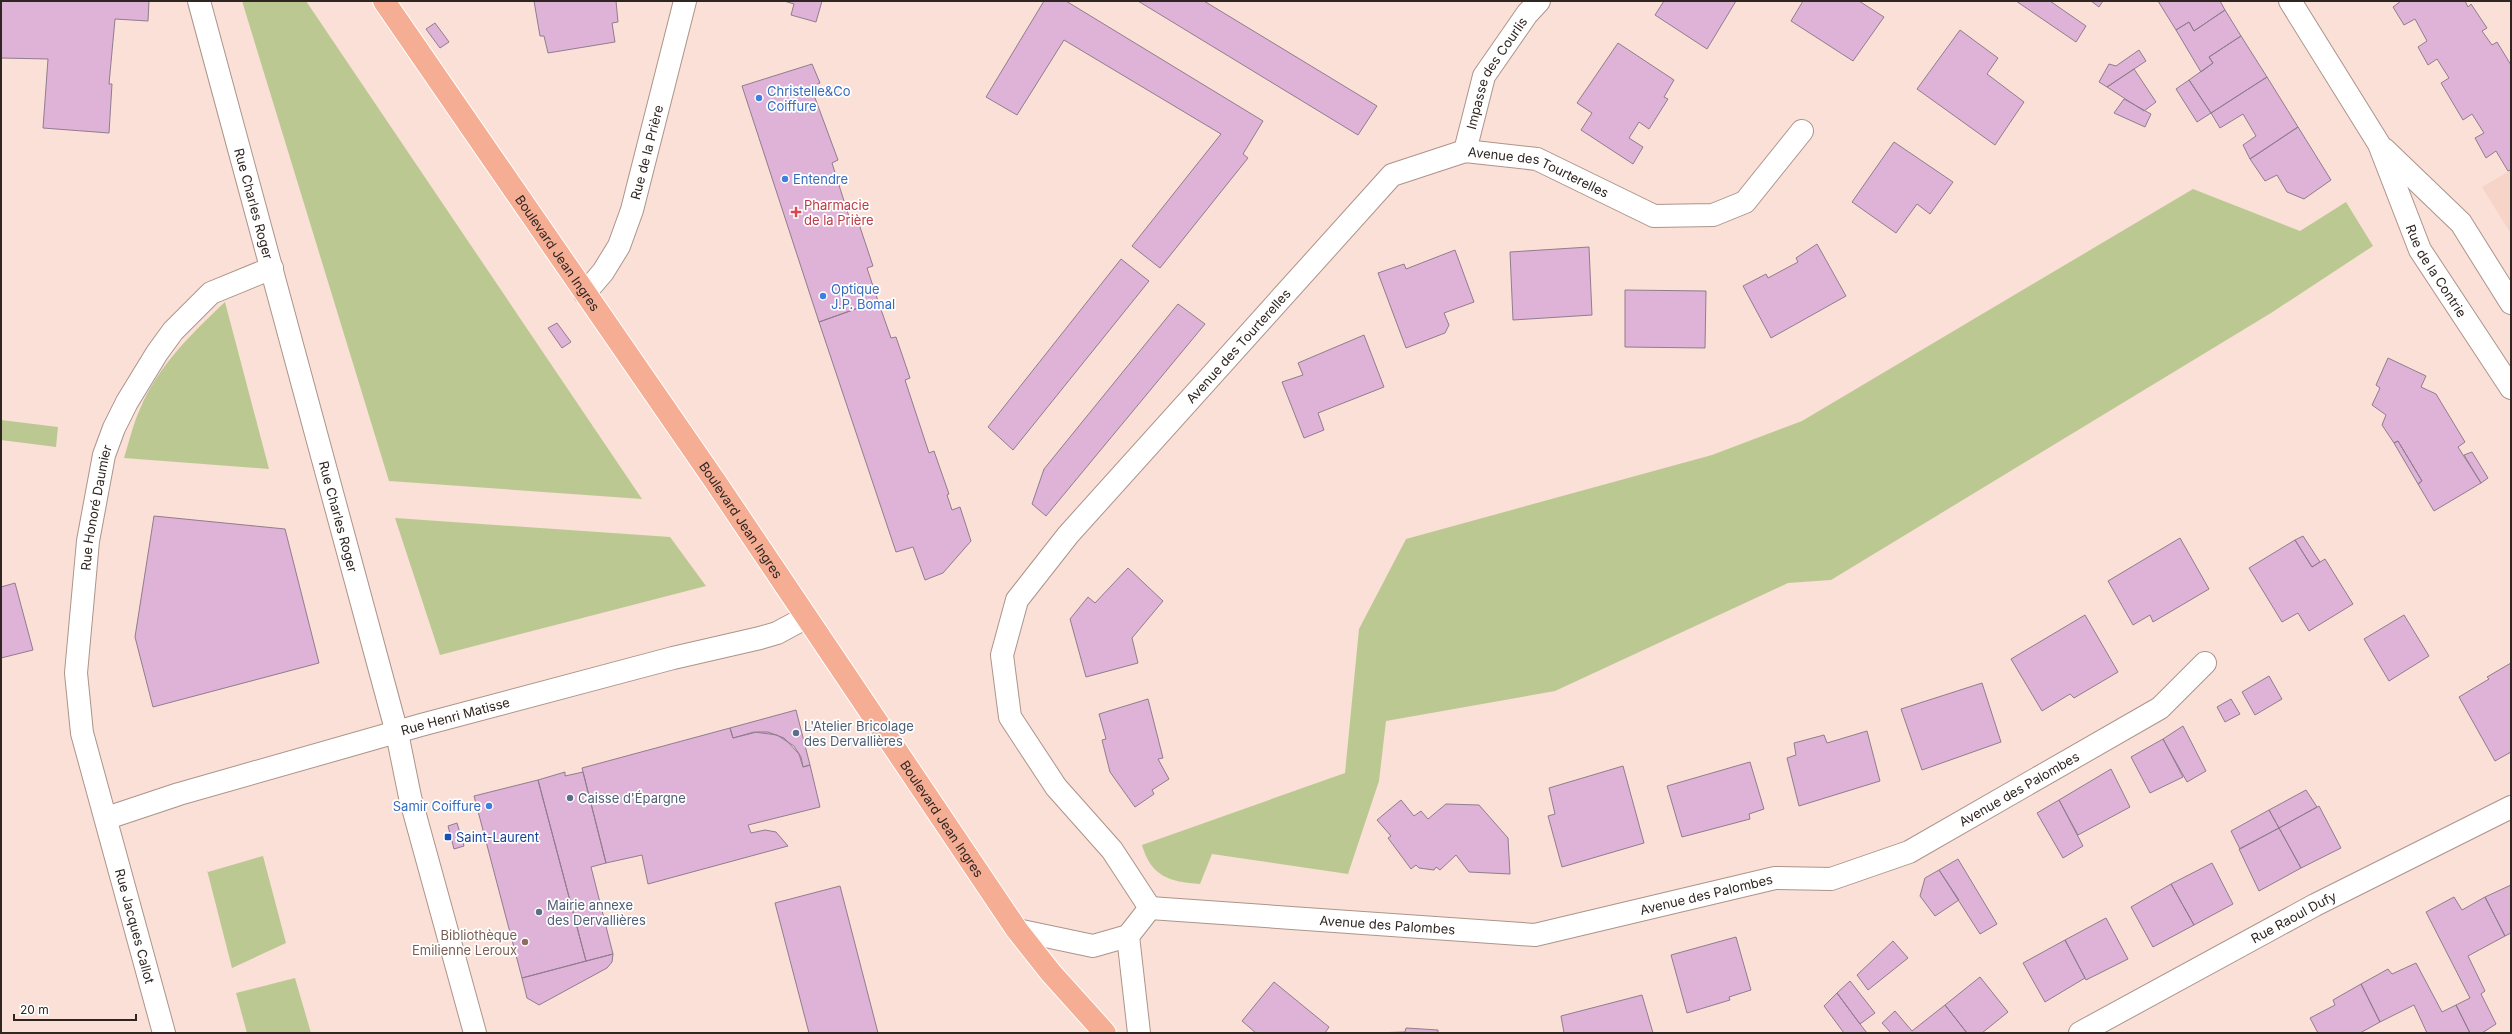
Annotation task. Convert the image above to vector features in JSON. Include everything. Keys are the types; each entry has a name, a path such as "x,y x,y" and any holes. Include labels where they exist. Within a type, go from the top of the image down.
{"main road":[{"name":"Boulevard Jean Ingres","path":"384,1 717,484 805,618 1017,930 1051,973 1105,1033"}],"street":[{"name":"Rue Charles Roger","path":"200,1 397,733 410,797 475,1033"},
{"name":"Rue de la Prière","path":"585,293 603,272 619,246 632,210 685,1"},
{"name":"Impasse des Courlis","path":"1465,151 1484,76 1527,14 1539,1"},
{"name":"Rue de la Contrie","path":"2290,1 2379,144 2420,250 2511,388"},
{"name":"Avenue des Tourterelles","path":"1150,908 1112,850 1056,788 1010,717 1002,655 1017,600 1068,535 1392,175 1465,151 1537,159 1654,216 1713,215 1745,202 1802,131"},
{"name":"Rue de la Contrie","path":"2379,144 2461,223 2511,303"},
{"name":"Rue Honoré Daumier","path":"107,818 82,733 76,673 88,541 104,455 114,428 127,402 172,331 211,293 272,268"},
{"name":"Rue Henri Matisse","path":"107,818 179,794 397,733 673,658 760,638 776,633 805,618"},
{"name":"Avenue des Palombes","path":"1150,908 1535,935 1775,878 1831,879 1909,852 2160,708 2205,663"},
{"name":"Rue Raoul Dufy","path":"2080,1033 2315,905 2511,807"},
{"name":"Rue Jacques Callot","path":"107,818 164,1033"},
{"path":"1017,930 1093,946 1128,936 1150,908"},
{"path":"1128,936 1139,1033"}],"shaded area":[{"path":"2511,170 2511,234 2482,187"}],"green space":[{"path":"242,1 306,1 642,499 389,481"},
{"path":"2193,189 2300,231 2346,202 2373,246 2271,313 1831,580 1788,583 1555,691 1386,721 1379,781 1348,874 1212,854 1200,884 1170,879 1150,864 1142,845 1345,773 1359,629 1406,539 1712,455 1802,421"},
{"path":"225,302 269,469 124,458 133,427 147,393 156,378 188,338"},
{"path":"1,420 58,427 56,447 1,440"},
{"path":"395,518 670,537 706,586 440,655"},
{"path":"263,856 286,943 232,968 207,870 208,872"},
{"path":"295,978 311,1033 247,1033 236,993"}],"building":[{"path":"1,1 149,1 148,21 115,19 109,84 112,84 109,133 43,128 48,59 1,58"},
{"path":"534,1 616,1 618,22 612,23 615,42 548,53 544,36 540,36"},
{"path":"784,1 822,1 816,22 791,15 794,4"},
{"path":"1044,1 1066,1 1263,121 1243,154 1248,158 1160,268 1132,246 1221,134 1064,40 1017,115 986,97"},
{"path":"1138,1 1204,1 1377,106 1358,135"},
{"path":"1664,1 1736,1 1707,49 1655,15"},
{"path":"1803,1 1859,1 1884,17 1853,61 1791,21"},
{"path":"2016,1 2050,1 2086,26 2076,42"},
{"path":"2091,1 2103,1 2099,7"},
{"path":"2158,1 2220,1 2225,10 2194,31 2189,22 2176,30"},
{"path":"2401,1 2465,1 2468,7 2471,4 2487,28 2482,31 2492,45 2497,42 2511,65 2511,170 2508,171 2496,151 2486,158 2475,138 2484,133 2472,114 2463,120 2441,83 2449,78 2437,59 2428,65 2418,47 2427,41 2415,19 2404,25 2393,7"},
{"path":"2225,10 2241,36 2209,57 2213,63 2201,72 2176,30 2189,22 2194,31"},
{"path":"435,23 449,42 440,48 426,29"},
{"path":"1960,30 1998,58 1987,74 2024,102 1995,145 1917,89"},
{"path":"2241,36 2267,77 2211,113 2189,80 2213,63 2209,57"},
{"path":"1618,43 1674,80 1664,97 1668,99 1649,129 1639,122 1629,138 1643,147 1633,164 1581,130 1592,113 1577,103"},
{"path":"2139,50 2146,61 2107,87 2099,82 2109,64 2116,66"},
{"path":"812,64 820,83 811,87 838,160 832,163 851,223 858,221 873,266 867,268 878,301 819,322 742,86"},
{"path":"2134,69 2156,102 2144,111 2107,87"},
{"path":"2267,77 2298,127 2250,159 2243,145 2256,136 2243,114 2220,128 2211,113"},
{"path":"2189,80 2211,113 2197,122 2176,89"},
{"path":"2124,99 2151,114 2145,127 2114,113"},
{"path":"2298,127 2331,180 2304,199 2287,192 2277,175 2265,181 2250,159"},
{"path":"1894,142 1953,182 1930,214 1917,204 1896,233 1852,202"},
{"path":"1817,244 1846,296 1771,338 1743,286 1766,274 1768,278 1798,262 1796,258"},
{"path":"1589,247 1592,315 1513,320 1510,252"},
{"path":"1455,250 1474,302 1444,313 1449,325 1445,333 1406,348 1378,273 1404,264 1406,269"},
{"path":"1121,259 1149,281 1013,450 988,427"},
{"path":"1625,290 1706,291 1705,348 1625,347"},
{"path":"878,301 891,338 896,337 910,378 905,380 929,453 934,451 949,494 947,495 952,510 960,507 971,541 943,573 925,580 913,547 896,552 819,322"},
{"path":"1178,304 1205,324 1046,516 1032,504 1044,469"},
{"path":"557,323 571,342 562,348 548,328"},
{"path":"1364,335 1384,387 1318,413 1324,430 1304,438 1282,382 1303,375 1298,363"},
{"path":"2388,358 2426,376 2421,387 2436,394 2465,442 2458,447 2481,483 2434,511 2418,484 2422,481 2398,441 2394,443 2382,425 2386,415 2372,405 2380,388 2376,385"},
{"path":"2398,441 2422,481 2418,484 2394,443"},
{"path":"2472,452 2488,478 2481,483 2464,455"},
{"path":"154,516 285,529 319,663 153,707 135,637"},
{"path":"2303,536 2320,562 2312,567 2295,540"},
{"path":"2180,538 2209,589 2153,622 2150,615 2133,625 2108,581"},
{"path":"2295,540 2312,567 2325,559 2353,604 2309,631 2298,613 2282,622 2249,568"},
{"path":"1128,568 1163,601 1132,638 1138,663 1086,677 1070,619 1088,597 1095,603"},
{"path":"15,583 33,650 1,658 1,587"},
{"path":"2085,615 2118,672 2074,698 2070,694 2042,711 2011,659"},
{"path":"2404,615 2429,656 2389,681 2364,639"},
{"path":"2511,663 2511,752 2495,761 2459,697 2489,679 2487,677"},
{"path":"2269,676 2282,699 2255,715 2242,692"},
{"path":"1982,683 2001,742 1922,770 1901,709"},
{"path":"1148,699 1163,758 1158,759 1169,779 1152,790 1154,794 1135,807 1110,772 1102,740 1106,739 1099,714"},
{"path":"2231,699 2240,714 2225,722 2217,707"},
{"path":"796,710 810,765 803,767 801,757 794,746 777,735 754,732 733,738 730,728"},
{"path":"2183,726 2206,771 2187,782 2163,739"},
{"path":"730,728 733,738 757,732 768,732 784,738 799,754 803,767 810,765 820,807 748,825 751,833 765,830 776,832 788,846 648,884 642,855 606,863 582,768"},
{"path":"1867,731 1880,781 1799,806 1787,758 1796,755 1794,743 1824,735 1827,743"},
{"path":"2163,739 2183,777 2150,793 2131,757"},
{"path":"1750,762 1764,809 1749,814 1750,819 1682,837 1667,786"},
{"path":"1623,766 1644,843 1562,867 1548,816 1555,814 1549,788"},
{"path":"2111,769 2130,807 2078,835 2059,800"},
{"path":"565,772 565,776 583,772 606,863 591,867 613,954 586,961 538,780"},
{"name":"Mairie annexe des Dervallières","path":"538,780 586,961 522,978 474,796"},
{"path":"2306,790 2317,807 2279,828 2269,810"},
{"path":"1401,800 1414,816 1421,811 1428,819 1446,804 1479,805 1508,838 1510,874 1469,872 1456,855 1440,870 1436,867 1434,870 1419,868 1416,865 1411,869 1388,838 1391,836 1377,820"},
{"path":"2059,800 2083,846 2063,858 2037,813"},
{"path":"2319,806 2341,848 2301,868 2279,828"},
{"path":"2269,810 2279,828 2240,849 2231,831"},
{"path":"457,823 464,846 454,849 448,826"},
{"path":"2279,828 2301,868 2259,891 2239,849"},
{"path":"1958,859 1997,924 1980,934 1939,870"},
{"path":"2212,863 2233,904 2194,925 2171,884"},
{"path":"1939,870 1959,900 1935,916 1920,896 1925,878"},
{"path":"2171,884 2194,925 2153,947 2131,907"},
{"path":"2511,885 2511,933 2505,936 2485,897"},
{"path":"840,886 878,1033 809,1033 775,903"},
{"path":"2454,897 2462,910 2485,897 2505,936 2468,956 2485,991 2481,994 2496,1024 2482,1033 2470,1033 2456,1005 2470,998 2426,912"},
{"path":"2106,918 2128,959 2086,980 2065,940"},
{"path":"1736,937 1751,990 1729,997 1730,1000 1687,1013 1671,955"},
{"path":"2065,940 2085,978 2045,1002 2023,963"},
{"path":"1893,941 1908,958 1868,990 1857,975"},
{"path":"613,954 612,962 607,968 539,1005 527,998 522,978"},
{"path":"2416,963 2442,1012 2456,1005 2470,1033 2427,1033 2414,1005 2380,1022 2361,984 2388,969 2392,974"},
{"path":"1980,977 2008,1012 1982,1033 1967,1033 1945,1005"},
{"path":"1850,981 1875,1013 1860,1024 1837,993"},
{"path":"1274,982 1329,1027 1325,1033 1256,1033 1242,1021"},
{"path":"2361,984 2380,1022 2360,1033 2318,1033 2310,1018 2335,1005 2333,1000"},
{"path":"1837,993 1867,1033 1844,1033 1824,1006"},
{"path":"1642,995 1653,1033 1564,1033 1561,1016"},
{"path":"1945,1005 1967,1033 1891,1033 1882,1023 1895,1011 1912,1031"},
{"path":"1406,1028 1438,1030 1438,1033 1370,1033 1405,1032"}],"place":[{"name":"Christelle&Co Coiffure","path":"759,98"},
{"name":"Entendre","path":"785,179"},
{"name":"Pharmacie de la Prière","path":"796,212"},
{"name":"Optique J.P. Bomal","path":"823,296"},
{"name":"L'Atelier Bricolage des Dervallières","path":"796,733"},
{"name":"Caisse d'Épargne","path":"570,798"},
{"name":"Samir Coiffure","path":"489,806"},
{"name":"Saint-Laurent","path":"448,837"},
{"name":"Mairie annexe des Dervallières","path":"539,912"},
{"name":"Bibliothèque Emilienne Leroux","path":"525,942"}]}
